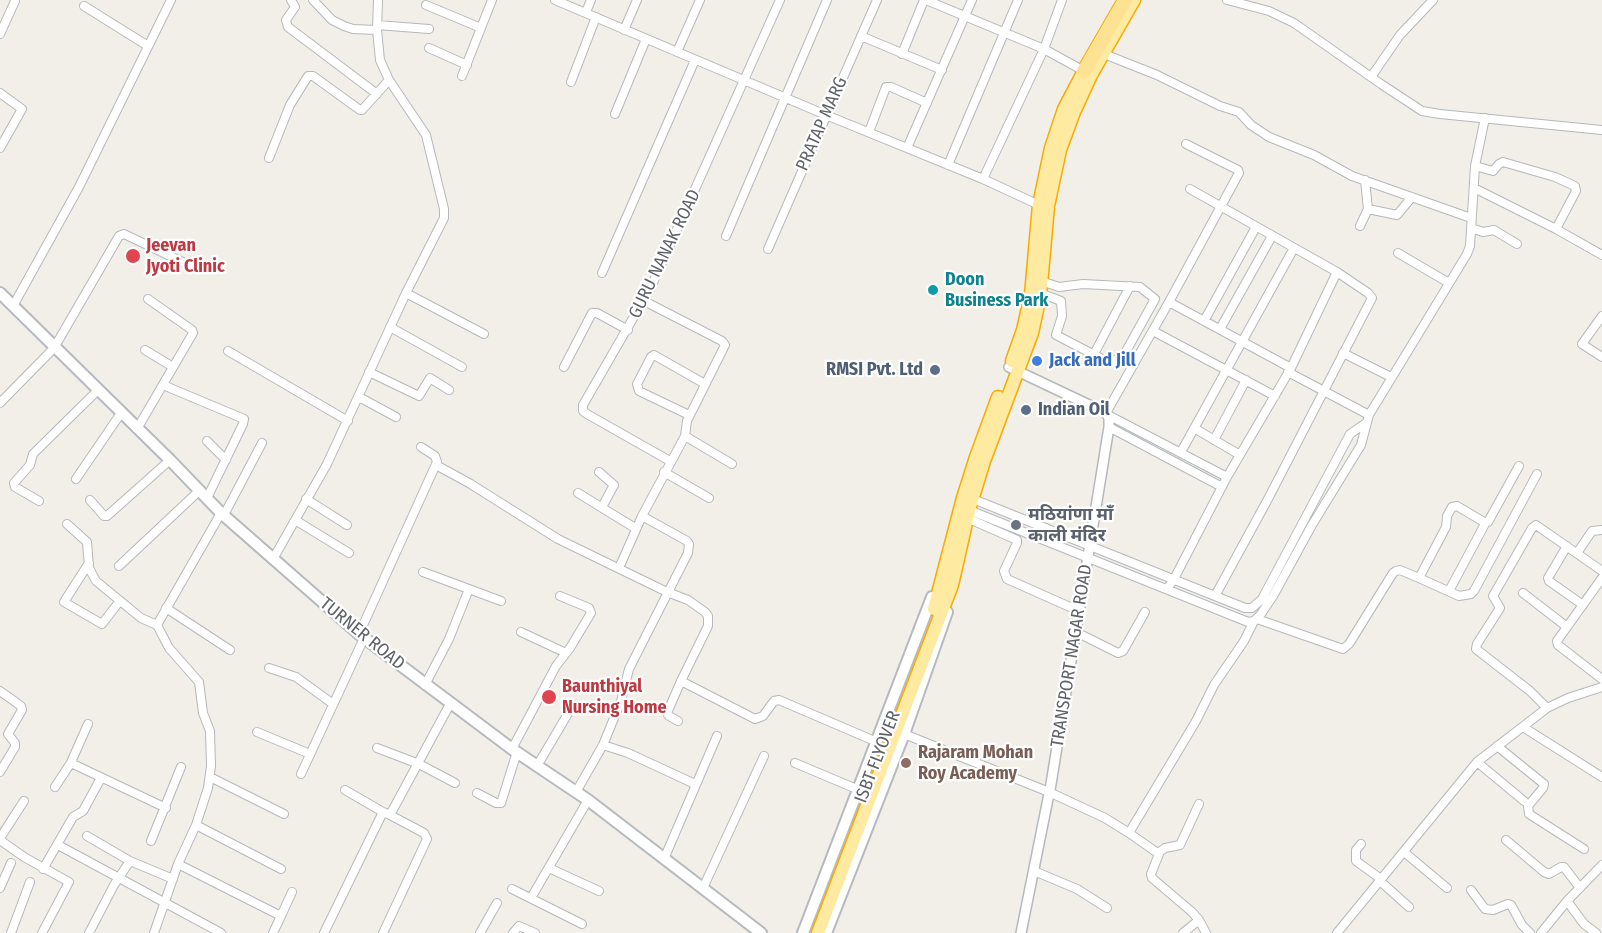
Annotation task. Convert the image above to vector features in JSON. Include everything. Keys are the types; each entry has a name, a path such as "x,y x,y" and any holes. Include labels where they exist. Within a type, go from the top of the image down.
{"highway":[{"path":"947,582 1023,330 1031,295 1039,205 1051,148 1064,109 1125,0"},
{"path":"947,582 976,457 1013,369 1032,333 1041,287 1048,206 1060,150 1074,112 1134,0"},
{"name":"ISBT FLYOVER","path":"818,933 947,582"},
{"name":"ISBT FLYOVER","path":"811,933 942,599"}],"main road":[{"name":"TURNER ROAD","path":"0,293 222,514 361,636 514,751 588,800 761,933"},
{"path":"803,933 933,594 947,582 951,600 939,638 826,933"}],"street":[{"path":"13,306 79,187 171,0"},
{"path":"291,0 296,7 286,20 288,27 377,94"},
{"path":"313,0 324,14 353,29 429,29"},
{"path":"273,559 348,421 406,293 442,223 444,209 426,135 389,80 380,60 377,28 378,0"},
{"path":"462,76 492,0"},
{"path":"555,0 983,179 1039,205"},
{"path":"586,12 591,0"},
{"path":"624,30 637,0"},
{"path":"678,52 700,0"},
{"name":"GURU NANAK ROAD","path":"670,461 587,414 582,408 644,301 780,0"},
{"path":"726,236 827,0"},
{"name":"PRATAP MARG","path":"768,249 877,0"},
{"path":"902,54 925,0 1044,49 1084,71"},
{"path":"908,148 972,0"},
{"path":"948,165 1018,0"},
{"path":"983,179 1044,49 1062,0"},
{"path":"1227,0 1283,17 1422,111 1602,130"},
{"path":"1371,77 1400,35 1433,0"},
{"path":"0,34 15,1"},
{"path":"426,5 481,28"},
{"path":"84,6 148,46"},
{"path":"571,82 596,17"},
{"path":"861,36 942,70"},
{"path":"615,114 646,39"},
{"path":"429,48 466,65"},
{"path":"1104,54 1183,86 1220,106 1239,112 1251,125 1269,137 1314,155 1336,168 1471,218"},
{"path":"602,273 695,60"},
{"path":"269,158 290,105 309,75 360,110 389,80"},
{"path":"868,132 886,87 891,87 927,104"},
{"path":"0,93 22,109 0,148"},
{"path":"970,509 1090,546 1245,608 1252,608 1263,599 1312,517 1360,445 1367,419 1468,251 1476,166 1485,118"},
{"path":"1107,414 1237,177 1238,170 1186,144"},
{"path":"1476,166 1493,171 1498,164 1503,162 1555,177 1575,186 1576,191 1557,229"},
{"path":"1360,226 1368,209 1365,180"},
{"path":"1474,188 1557,229 1602,255"},
{"path":"1190,189 1337,272 1372,298 1215,596"},
{"path":"1368,209 1397,215 1412,197"},
{"path":"1204,321 1256,227"},
{"path":"1471,228 1484,232 1494,230 1517,244"},
{"path":"0,404 54,348 121,235 124,234 191,266"},
{"path":"1220,329 1272,236"},
{"path":"1181,452 1294,248"},
{"path":"1398,253 1449,283"},
{"path":"1167,589 1227,477 1289,370 1337,272"},
{"path":"1041,287 1068,287 1083,284 1140,287 1155,299 1124,355 1110,363 1056,335 1062,316 1060,301 1068,287"},
{"path":"1093,356 1130,286"},
{"path":"1041,287 1060,301"},
{"path":"406,293 484,334"},
{"path":"137,429 192,335 192,330 148,298"},
{"path":"619,568 635,528 685,436 689,415 724,348 724,343 644,301"},
{"path":"1169,302 1220,329 1367,419"},
{"path":"564,367 592,313 597,313 628,330"},
{"path":"1602,316 1582,345 1602,357"},
{"path":"390,327 462,367"},
{"path":"1154,330 1275,396"},
{"path":"145,350 174,367"},
{"path":"228,351 348,421"},
{"path":"1343,353 1391,377"},
{"path":"689,415 639,391 637,384 654,355 705,384"},
{"path":"1013,369 1107,414 1227,477"},
{"path":"369,372 418,396 430,378 449,390"},
{"path":"1214,440 1246,380"},
{"path":"119,566 203,494 226,460 243,424 243,418 163,385"},
{"path":"39,501 15,487 14,483 30,465 33,454 98,390"},
{"path":"358,397 396,417"},
{"path":"76,479 121,413"},
{"name":"TRANSPORT NAGAR ROAD","path":"1021,933 1049,792 1076,632 1109,427 1107,414"},
{"path":"1129,833 1196,721 1214,685 1273,596 1350,434 1367,419"},
{"path":"1109,427 1222,487"},
{"path":"1194,428 1240,455"},
{"path":"685,436 732,464"},
{"path":"207,441 226,460"},
{"path":"157,625 262,443"},
{"path":"301,774 436,465 435,456 421,447"},
{"path":"90,500 104,516 107,516 170,460"},
{"path":"436,465 558,539 695,604 708,616 708,626 667,713 678,722"},
{"path":"1449,591 1486,522 1520,466"},
{"path":"599,472 614,485 602,507"},
{"path":"664,472 709,498"},
{"path":"970,509 1248,622 1256,620 1343,649 1349,644 1393,573 1400,570 1459,596 1466,596 1474,591 1537,474"},
{"path":"578,493 635,528"},
{"path":"306,500 347,525"},
{"path":"1419,578 1446,527 1452,507 1457,506 1486,522"},
{"path":"970,509 1017,540"},
{"path":"576,792 603,745 621,701 627,673 688,553 687,541 642,516"},
{"path":"295,520 349,553"},
{"path":"67,524 87,542 90,572 96,581 141,618 157,625 170,648 199,682 203,713 210,731 210,777 196,825 178,864 154,933"},
{"path":"1546,708 1530,692 1478,652 1476,646 1500,608 1493,598 1494,593 1534,525 1539,525 1602,571"},
{"path":"1577,553 1592,531 1602,530"},
{"path":"1022,531 1004,571 1005,578 1079,611"},
{"path":"1567,546 1548,578 1583,605"},
{"path":"89,563 64,602 102,624 119,602"},
{"path":"423,572 501,601"},
{"path":"1602,578 1558,638 1558,645 1602,679"},
{"path":"425,685 449,639 469,589"},
{"path":"1523,593 1567,627"},
{"path":"477,793 496,803 501,803 514,751 545,685 591,611 589,608 560,596"},
{"path":"166,608 230,650"},
{"path":"1252,608 1256,620"},
{"path":"1076,632 1118,653 1122,651 1145,612"},
{"path":"520,632 566,653"},
{"path":"269,668 302,680 333,704"},
{"path":"681,681 754,719 760,719 774,701 779,700 877,742"},
{"path":"1337,933 1477,762 1546,708 1602,687"},
{"path":"0,692 21,706 22,710 8,734 15,743 15,747 0,772"},
{"path":"324,933 387,814 419,764 450,704"},
{"path":"537,766 573,705"},
{"path":"55,787 72,761 88,724"},
{"path":"1523,728 1602,777"},
{"path":"258,732 310,754"},
{"path":"904,734 1049,792 1105,818 1129,833 1158,853 1160,856 1151,874 1152,878 1199,920 1206,933"},
{"path":"664,859 717,736"},
{"path":"603,745 628,753 695,784"},
{"path":"1497,746 1544,784 1528,806 1529,814 1584,849"},
{"path":"377,748 419,764 455,783"},
{"path":"704,888 764,756"},
{"path":"72,761 73,764 166,808"},
{"path":"1477,762 1524,801"},
{"path":"795,763 859,790"},
{"path":"152,841 181,767"},
{"path":"210,777 284,814"},
{"path":"43,869 73,817 84,811 101,778"},
{"path":"345,790 427,836 383,933"},
{"path":"531,898 588,800"},
{"path":"24,801 0,839 43,869 69,883 42,933"},
{"path":"1158,853 1169,846 1179,846 1199,804"},
{"path":"196,825 281,869"},
{"path":"87,836 130,861 173,879"},
{"path":"1506,840 1544,872 1549,874 1564,867 1580,888"},
{"path":"1361,844 1356,850 1356,861 1409,907"},
{"path":"58,845 220,933"},
{"path":"1404,852 1447,888"},
{"path":"89,933 130,861"},
{"path":"0,888 10,862"},
{"path":"178,864 281,916"},
{"path":"549,868 599,891"},
{"path":"1034,870 1077,889 1107,908"},
{"path":"1540,933 1567,901 1600,870"},
{"path":"11,933 30,882"},
{"path":"512,889 582,924"},
{"path":"1471,890 1485,909 1508,904 1530,933"},
{"path":"273,933 292,892"},
{"path":"1567,901 1584,924 1596,933"},
{"path":"480,933 497,903"},
{"path":"1183,933 1199,920"},
{"path":"513,933 519,926 535,933"}],"place":[{"name":"Jeevan Jyoti Clinic","path":"133,256"},
{"name":"Doon Business Park","path":"933,290"},
{"name":"Jack and Jill","path":"1037,361"},
{"name":"RMSI Pvt. Ltd","path":"935,370"},
{"name":"Indian Oil","path":"1026,410"},
{"name":"मठियांणा माँ काली मंदिर","path":"1016,525"},
{"name":"Baunthiyal Nursing Home","path":"549,697"},
{"name":"Rajaram Mohan Roy Academy","path":"906,763"}]}
